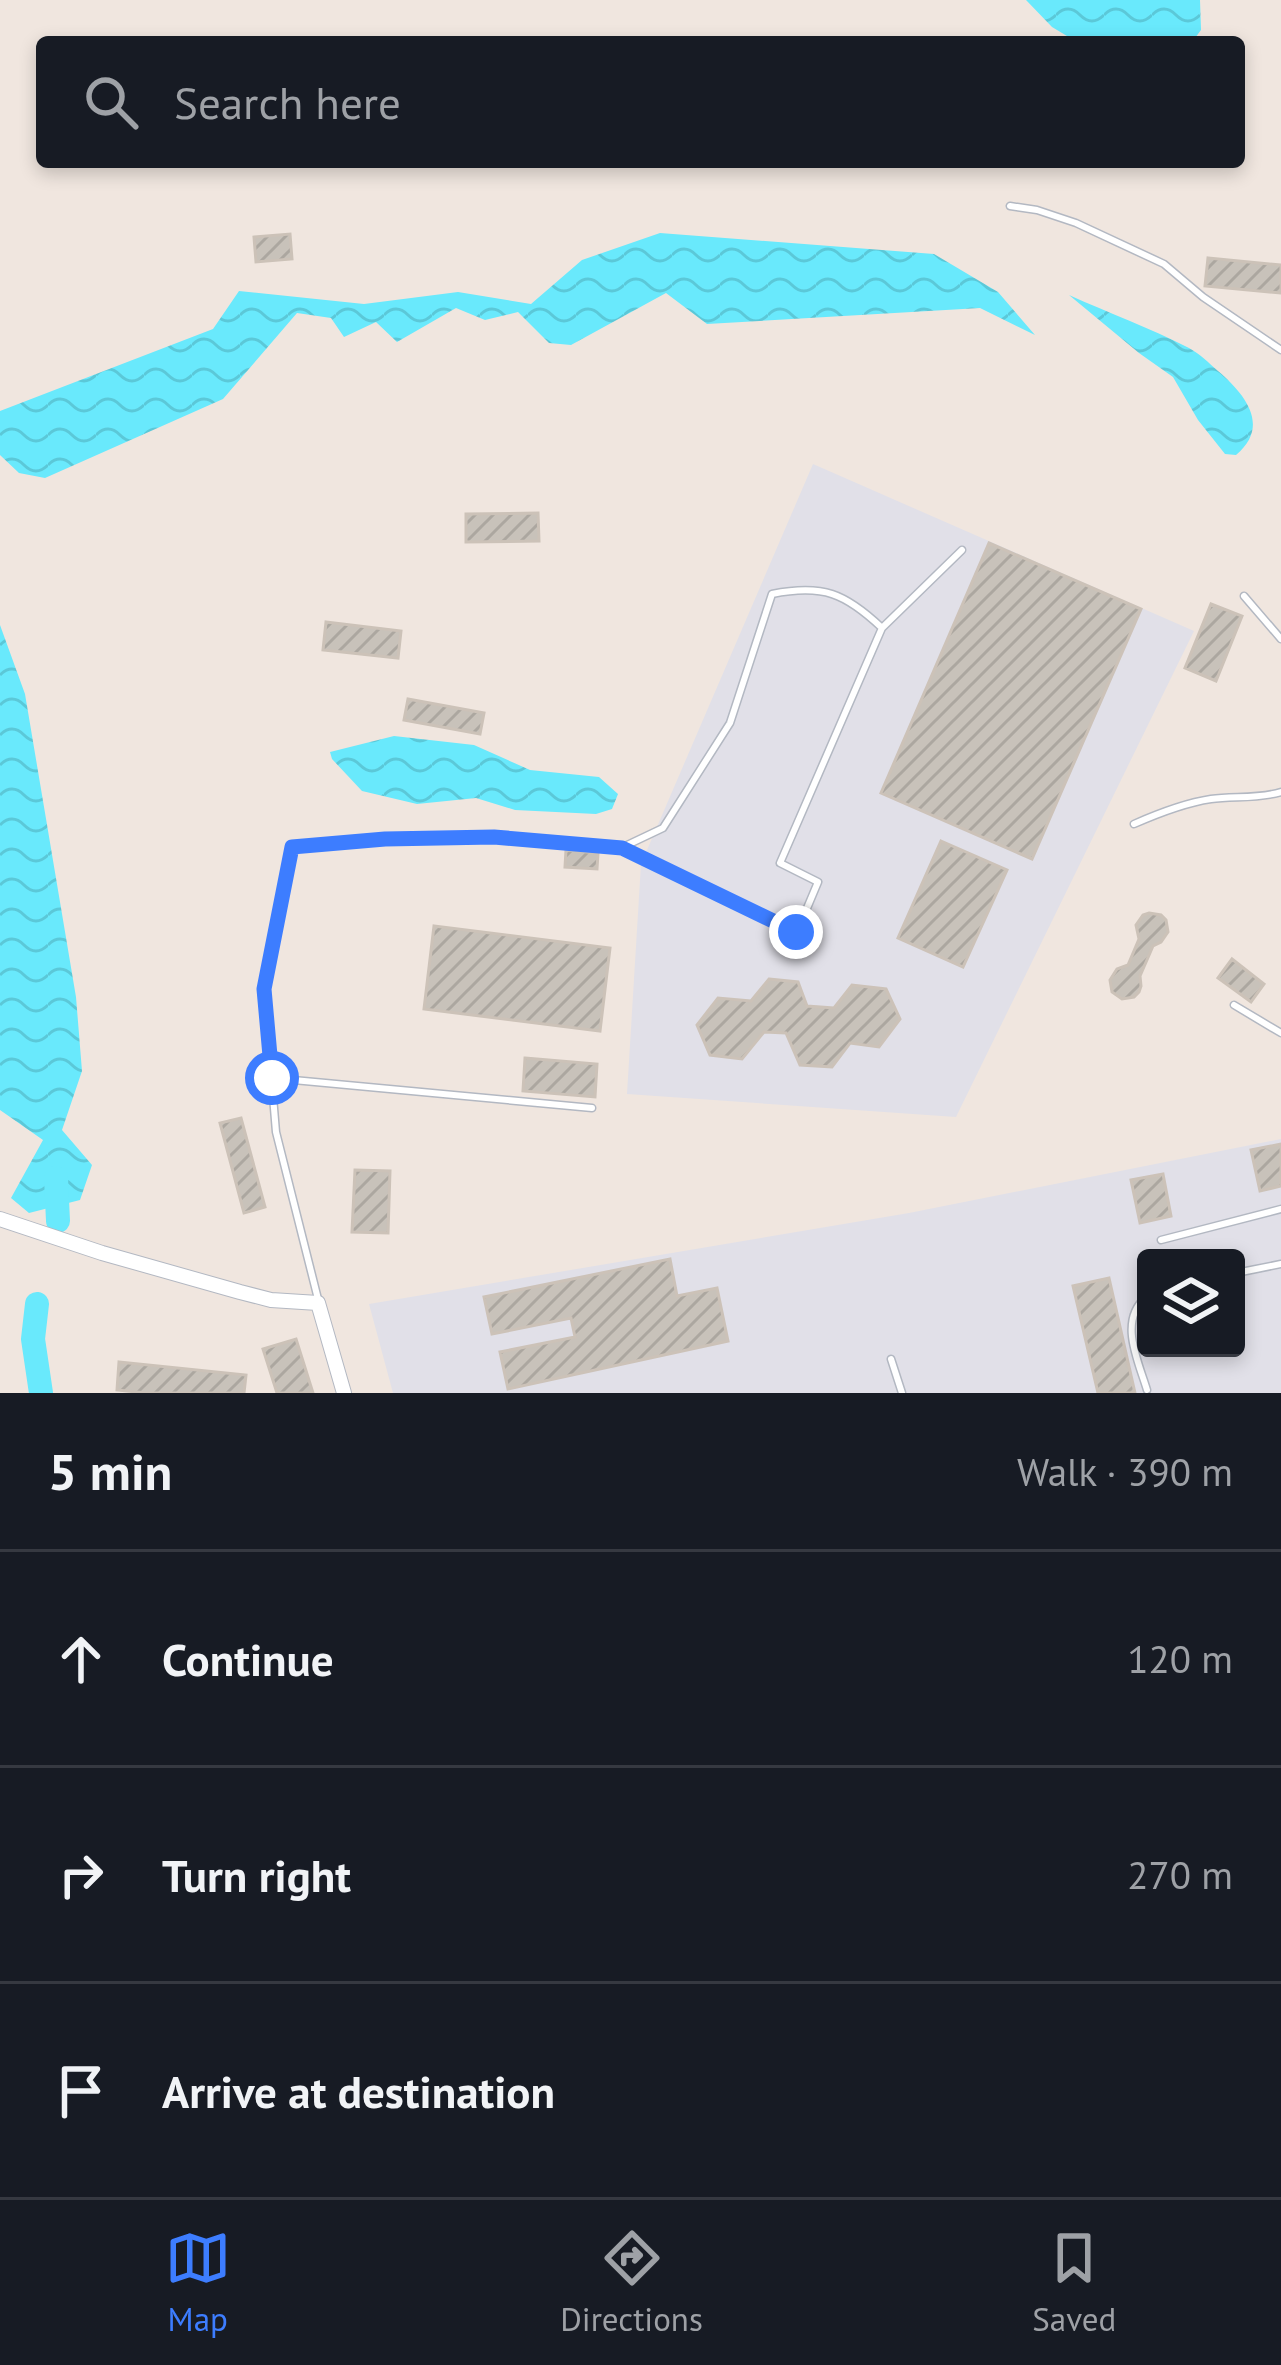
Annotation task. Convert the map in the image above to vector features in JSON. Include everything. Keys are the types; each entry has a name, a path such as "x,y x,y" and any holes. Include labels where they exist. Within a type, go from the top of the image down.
{"street":[{"path":"0,1219 240,1292 318,1303 344,1393"}],"lane":[{"path":"1010,206 1076,223 1164,264 1202,297 1281,350"},
{"path":"318,1303 276,1132 264,989 292,847 494,837 622,848 796,932 818,882 780,863 882,628 962,550"},
{"path":"622,848 663,828 730,724 772,594 799,589 831,592 857,605 882,628"},
{"path":"1244,596 1281,639"},
{"path":"1134,824 1210,799 1281,792"},
{"path":"1234,1005 1281,1033"},
{"path":"272,1078 592,1108"},
{"path":"1161,1240 1281,1209"},
{"path":"1245,1271 1281,1264"},
{"path":"1137,1306 1131,1319 1137,1355"},
{"path":"1138,1357 1147,1390"},
{"path":"891,1359 902,1393"}],"shaded area":[{"path":"813,464 1194,631 956,1117 627,1094 641,864"},
{"path":"1281,1139 1281,1393 393,1393 369,1304 909,1213"}],"water":[{"path":"1026,0 1200,0 1201,30 1196,36 1067,36"},
{"path":"660,233 934,254 998,292 1035,335 980,308 707,324 666,293 571,345 549,343 518,312 485,320 456,308 397,342 376,322 344,337 331,318 297,313 223,399 45,478 19,473 0,455 0,411 213,329 239,291 364,304 458,292 531,304 582,260"},
{"path":"1069,295 1204,359 1245,400 1253,422 1246,444 1236,455 1225,454 1173,377"},
{"path":"0,625 25,694 76,997 82,1071 62,1130 92,1165 80,1200 29,1213 11,1198 43,1140 0,1110"},
{"path":"394,736 474,745 530,770 599,777 618,794 612,809 596,814 515,810 476,798 417,804 362,791 332,759 330,752"}],"building":[{"path":"290,234 292,259 256,262 254,237"},
{"path":"1208,258 1281,265 1281,293 1205,286"},
{"path":"538,513 539,541 466,542 466,514"},
{"path":"989,543 1141,609 1032,859 881,793"},
{"path":"1211,604 1242,616 1216,681 1185,668"},
{"path":"326,622 401,631 398,658 323,650"},
{"path":"408,699 484,713 480,734 404,720"},
{"path":"941,841 1007,870 963,967 898,938"},
{"path":"566,850 598,853 597,869 565,867"},
{"path":"1149,913 1166,920 1168,932 1153,946 1140,976 1139,992 1122,999 1112,992 1110,980 1117,969 1128,965 1139,939 1136,925"},
{"path":"434,926 610,948 600,1031 424,1009"},
{"path":"1232,959 1264,984 1251,1002 1218,978"},
{"path":"769,979 798,982 807,1006 834,1008 852,985 886,989 900,1019 879,1047 850,1043 832,1067 800,1065 786,1033 764,1032 742,1059 710,1055 697,1025 718,998 751,1001"},
{"path":"525,1058 597,1064 595,1097 523,1091"},
{"path":"241,1118 265,1207 244,1213 220,1123"},
{"path":"1281,1144 1281,1186 1260,1191 1251,1150"},
{"path":"355,1170 390,1171 388,1233 352,1232"},
{"path":"1163,1174 1171,1216 1140,1223 1131,1180"},
{"path":"670,1259 677,1296 717,1288 728,1341 508,1389 500,1352 575,1337 571,1318 492,1334 484,1297"},
{"path":"1109,1278 1135,1393 1098,1393 1073,1286"},
{"path":"296,1339 313,1393 277,1393 263,1349"},
{"path":"119,1362 246,1375 244,1393 117,1390"}],"waterway":[{"path":"56,1178 58,1221"},
{"path":"37,1304 33,1339 41,1393"}],"route":[{"path":"272,1078 264,989 292,847 494,837 622,848 796,932"}]}
